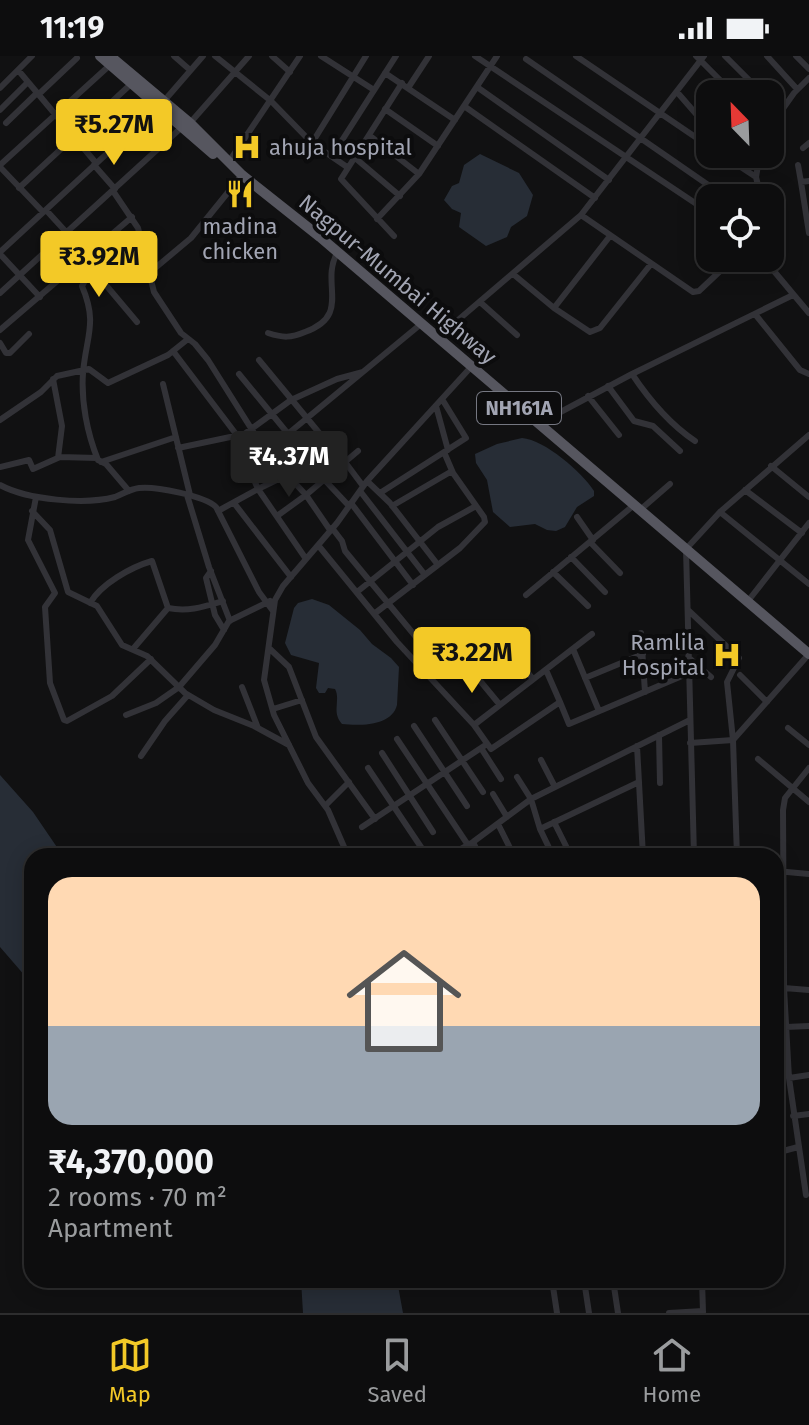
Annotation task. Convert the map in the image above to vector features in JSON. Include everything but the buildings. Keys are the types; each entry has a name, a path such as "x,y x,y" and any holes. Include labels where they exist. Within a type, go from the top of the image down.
{"highway":[{"name":"NH161A","path":"100,56 114,61 186,125 217,158 228,163"},
{"name":"NH161A","path":"114,61 131,84 161,104"},
{"name":"Nagpur-Mumbai Highway","path":"228,163 748,601 804,643 809,654"}],"street":[{"path":"0,88 32,56"},
{"path":"174,56 190,70"},
{"path":"40,297 0,253 161,104 203,56"},
{"path":"215,56 271,101 312,143 347,167"},
{"path":"0,293 186,125 249,56"},
{"path":"272,56 290,72"},
{"path":"228,163 300,56"},
{"path":"321,56 331,58 374,90"},
{"path":"312,143 366,56"},
{"path":"332,156 396,56"},
{"path":"394,236 342,182 342,177 385,109 429,56"},
{"path":"475,56 696,203"},
{"path":"377,219 419,174 497,56"},
{"path":"576,56 696,138"},
{"path":"725,56 749,80"},
{"path":"767,56 797,89"},
{"path":"796,56 809,69"},
{"path":"437,338 581,215 661,114 700,57 721,80"},
{"path":"6,123 77,58"},
{"path":"526,59 706,184"},
{"path":"114,61 1,170 66,233 137,322"},
{"path":"18,70 75,137 132,217 138,228 154,292 181,333 208,360 266,452 306,495 342,541 345,551 416,637"},
{"path":"0,73 8,80"},
{"path":"385,73 455,120"},
{"path":"784,108 809,78"},
{"path":"0,110 28,82"},
{"path":"19,188 131,84"},
{"path":"477,87 609,180"},
{"path":"677,92 696,114"},
{"path":"464,106 595,198"},
{"path":"385,109 438,146"},
{"path":"369,135 419,174"},
{"path":"354,157 400,196"},
{"path":"798,165 809,233"},
{"path":"742,168 756,177"},
{"path":"758,168 758,184"},
{"path":"148,274 191,238 242,175"},
{"path":"801,182 809,181"},
{"path":"581,215 696,292 718,272"},
{"path":"0,330 132,217"},
{"path":"554,308 610,236"},
{"path":"129,491 99,460 87,423 84,369 92,327 82,286 86,279 143,251"},
{"path":"268,333 289,338 311,330 327,318 334,298 330,266 337,253"},
{"path":"513,274 586,332 593,332 651,264"},
{"path":"775,272 809,313"},
{"path":"538,424 588,396 793,295"},
{"path":"480,302 517,335"},
{"path":"755,314 800,370 809,374"},
{"path":"266,452 421,324"},
{"path":"0,343 9,354 29,334"},
{"path":"0,420 41,392 59,374 89,369 108,383 173,351 188,339"},
{"path":"173,351 235,436 258,489 306,559"},
{"path":"259,360 363,486 425,575"},
{"path":"126,715 156,703 179,687 215,645 230,621 276,597 363,486 471,367"},
{"path":"178,448 243,437 291,400 337,379 363,372"},
{"path":"239,374 413,585"},
{"path":"632,374 644,391 695,441"},
{"path":"53,379 62,428 58,458"},
{"path":"163,384 189,495 211,571 230,621"},
{"path":"608,386 634,421 653,426 680,451"},
{"path":"588,396 619,435"},
{"path":"380,493 465,440 466,436 442,399"},
{"path":"374,614 462,546 485,522 452,471 436,406"},
{"path":"694,848 686,549 720,512 809,435"},
{"path":"0,467 29,460 33,469 58,458 99,460 176,437"},
{"path":"218,511 287,475 325,441"},
{"path":"277,516 358,451"},
{"path":"771,466 809,497"},
{"path":"392,506 452,471"},
{"path":"526,595 591,541 670,484"},
{"path":"0,485 10,491 53,500 111,498 143,488 189,495 210,502 218,511 273,611"},
{"path":"363,486 380,493 438,565"},
{"path":"745,490 802,533"},
{"path":"36,497 28,540 55,593 45,607 50,683 64,720 110,698 151,659"},
{"path":"234,503 291,577"},
{"path":"357,592 438,527 476,506"},
{"path":"32,511 49,527 68,592 98,607 120,643 151,659 188,695 289,745"},
{"path":"720,512 809,584"},
{"path":"577,517 591,541 620,573"},
{"path":"748,601 809,523"},
{"path":"318,545 374,614 474,725 501,779"},
{"path":"571,557 605,592"},
{"path":"90,603 94,596 125,573 151,561 154,562 168,608"},
{"path":"211,571 206,578 224,630"},
{"path":"553,572 588,606"},
{"path":"276,597 270,649 263,675 273,709 289,745 308,783 325,806 344,848"},
{"path":"168,608 182,610 223,601"},
{"path":"133,649 168,608"},
{"path":"688,609 739,657 727,680 733,740 737,848"},
{"path":"641,633 645,692"},
{"path":"474,725 592,634"},
{"path":"507,648 533,679"},
{"path":"270,649 289,667 316,737 375,819"},
{"path":"573,649 599,711"},
{"path":"585,678 643,654"},
{"path":"690,743 733,740 809,654"},
{"path":"688,657 711,677"},
{"path":"467,665 500,705"},
{"path":"546,670 569,724 689,673"},
{"path":"740,675 767,702"},
{"path":"242,687 258,728"},
{"path":"141,756 188,695"},
{"path":"273,709 302,700"},
{"path":"484,746 491,749 560,702"},
{"path":"435,720 483,792"},
{"path":"462,848 531,799 690,720"},
{"path":"414,726 467,806"},
{"path":"788,728 809,745"},
{"path":"659,735 660,783"},
{"path":"397,739 474,848"},
{"path":"362,827 484,746"},
{"path":"637,746 643,848"},
{"path":"382,753 433,832"},
{"path":"758,759 809,802"},
{"path":"541,760 555,787"},
{"path":"368,768 421,848"},
{"path":"780,848 783,806 809,768"},
{"path":"517,777 531,799 549,848"},
{"path":"325,806 349,782"},
{"path":"540,829 639,782"},
{"path":"493,794 507,817"},
{"path":"554,822 567,848"},
{"path":"498,824 510,848"},
{"path":"784,872 809,874"},
{"path":"806,1195 793,1116 784,988 809,990"},
{"path":"786,1027 809,1026"},
{"path":"789,1078 809,1075"},
{"path":"793,1116 809,1114"},
{"path":"784,1151 798,1147"},
{"path":"553,1288 557,1313"},
{"path":"585,1288 589,1313"},
{"path":"614,1288 618,1313"},
{"path":"669,1313 703,1312 702,1288"}],"shaded area":[{"path":"480,154 519,173 533,195 527,216 511,227 507,237 486,246 459,227 461,213 444,200 452,186 459,183 464,165"},
{"path":"522,438 541,444 562,458 594,491 594,496 577,507 565,527 556,531 535,524 510,527 493,512 487,480 476,463 475,454"},
{"path":"312,599 329,605 399,667 397,705 389,717 366,724 342,724 337,715 335,689 328,688 325,693 319,693 316,688 319,663 291,655 285,643 294,608 298,603"},
{"path":"0,775 33,812 58,848 24,848 24,975 0,947"},
{"path":"301,1288 398,1288 403,1313 303,1313"}],"place":[{"name":"ahuja hospital","path":"247,147"},
{"name":"madina chicken","path":"240,194"},
{"name":"Ramlila Hospital","path":"727,655"}]}
